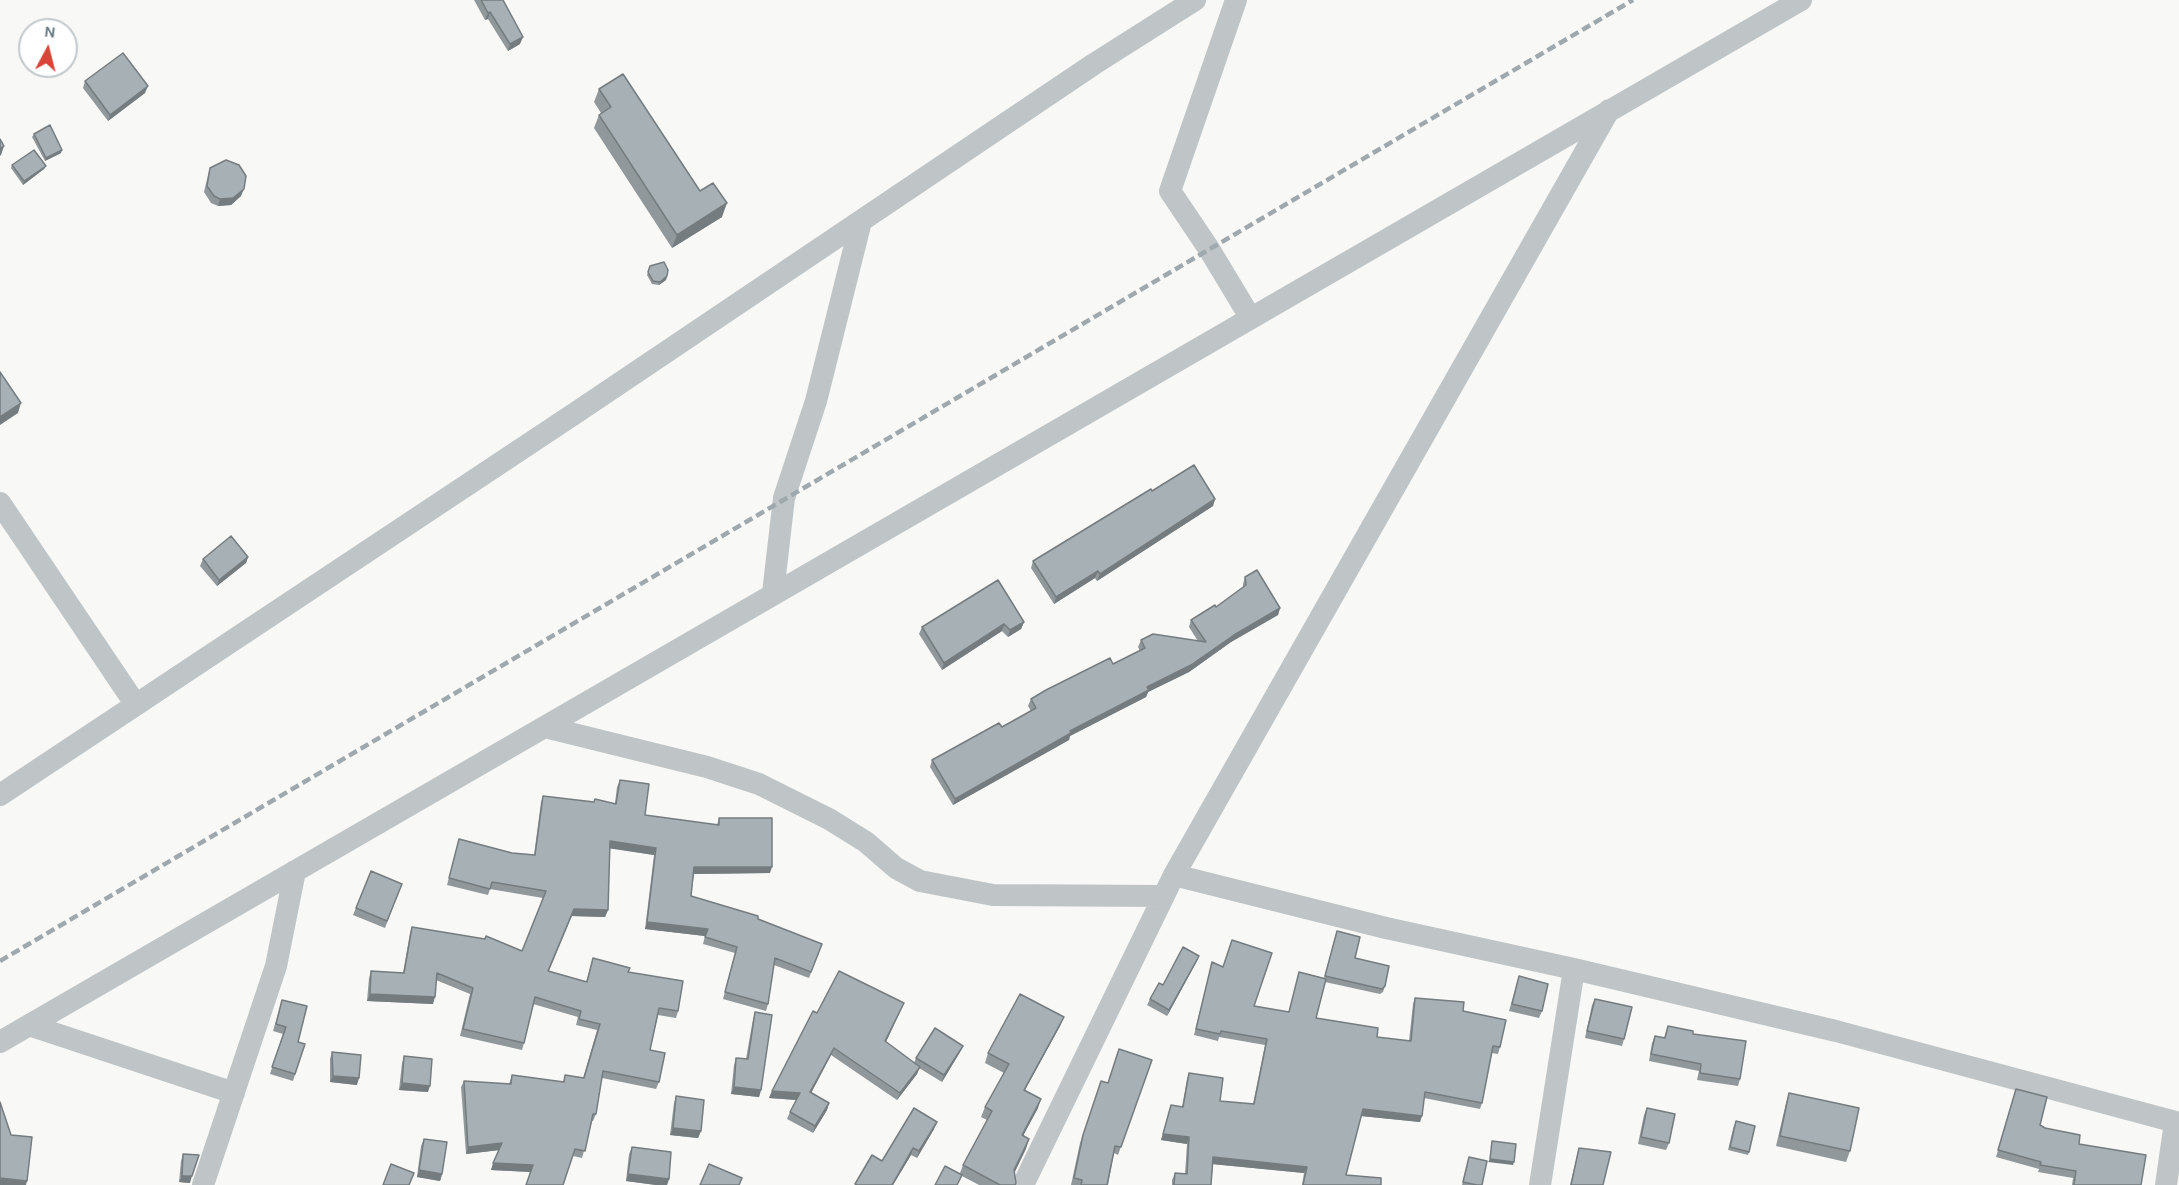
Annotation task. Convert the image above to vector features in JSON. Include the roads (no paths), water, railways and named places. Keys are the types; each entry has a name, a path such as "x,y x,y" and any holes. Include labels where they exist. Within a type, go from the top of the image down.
{"street":[{"path":"0,795 1094,64 1195,0"},
{"path":"1236,0 1170,191 1209,249 1250,318"},
{"path":"0,1042 1609,109 1801,0"},
{"path":"1023,1185 1174,875 1609,109"},
{"path":"773,593 784,498 816,401 861,220"},
{"path":"0,503 136,705"},
{"path":"545,728 707,767 759,784 829,819 866,842 896,868 920,880 993,895 1055,898 1163,896"},
{"path":"203,1185 276,966 295,871"},
{"path":"1174,875 1386,928 1836,1030 2177,1122 2166,1185"},
{"path":"1539,1185 1574,969"},
{"path":"29,1025 234,1093"}],"railway":[{"path":"0,961 1633,0"}]}
